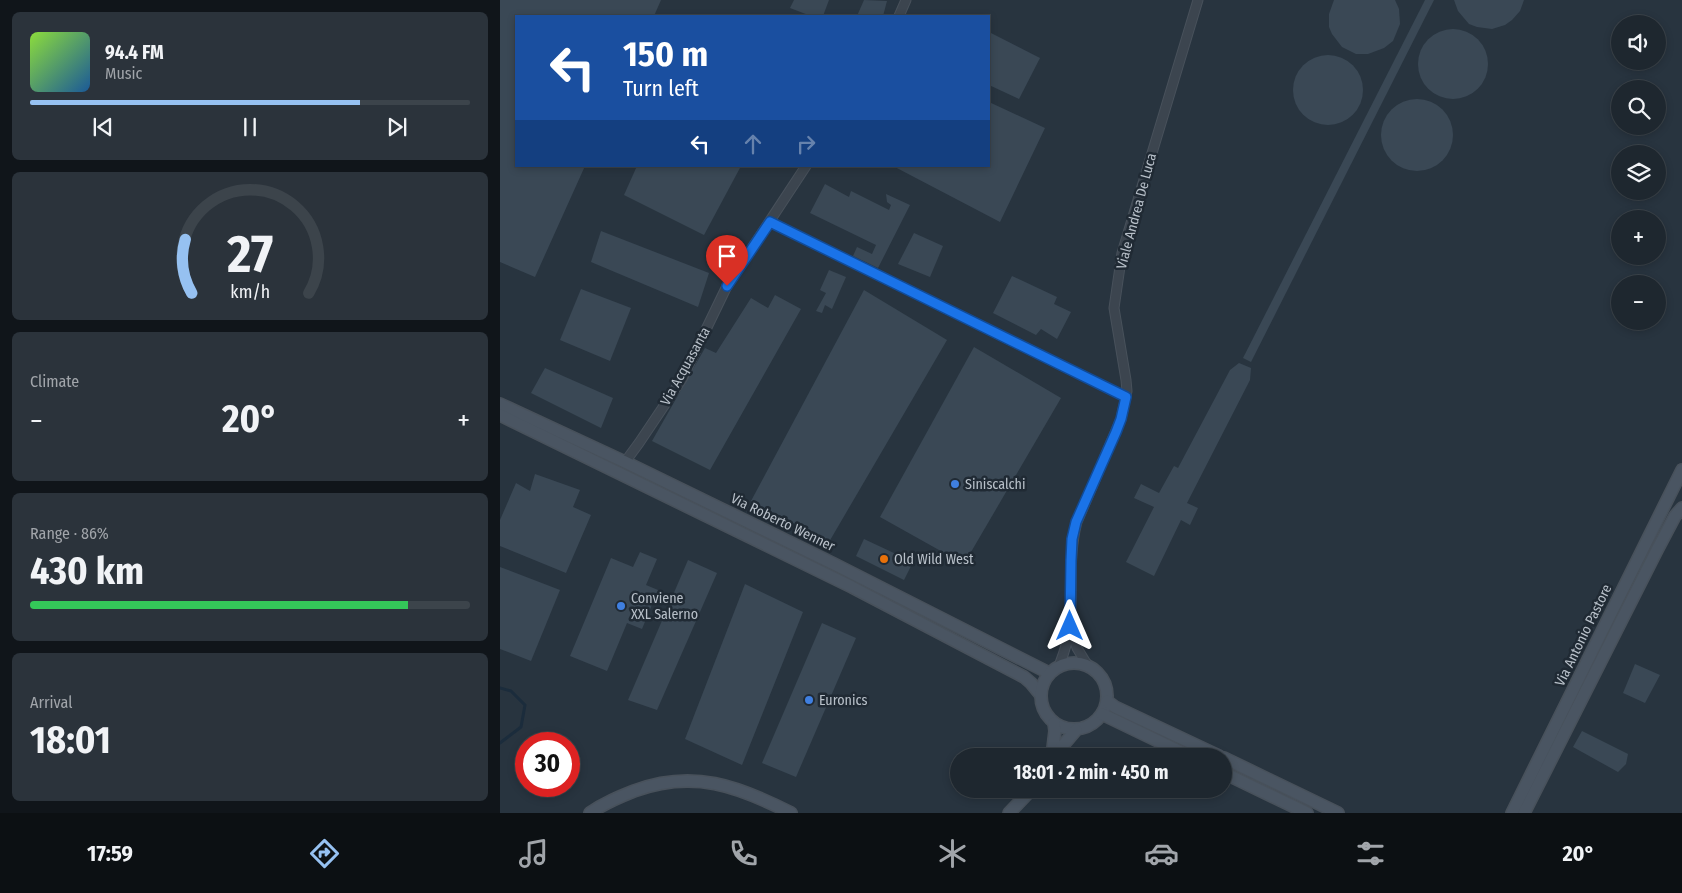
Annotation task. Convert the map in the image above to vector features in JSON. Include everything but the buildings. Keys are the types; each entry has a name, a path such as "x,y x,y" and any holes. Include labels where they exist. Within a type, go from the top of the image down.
{"main road":[{"name":"Via Roberto Wenner","path":"500,404 625,462 911,602 1050,673"},
{"name":"Via Roberto Wenner","path":"500,414 852,587 1024,677 1040,694"},
{"name":"Via Antonio Pastore","path":"1512,813 1682,470"},
{"name":"Via Antonio Pastore","path":"1524,813 1657,550 1675,516 1682,508"},
{"path":"1070,663 1088,666 1102,678 1106,689 1107,701 1102,714 1088,726 1076,730 1063,728 1054,723 1049,719 1042,707 1040,694 1043,683 1050,673 1059,666 1070,663"},
{"path":"1107,701 1115,707 1202,748"},
{"path":"1102,714 1172,748"},
{"path":"1054,723 1054,748"},
{"path":"1060,748 1076,730"},
{"path":"1232,762 1338,813"},
{"path":"1232,777 1307,813"},
{"path":"590,813 606,803 639,790 661,783 692,780 724,785 761,798 791,813"},
{"path":"1009,813 1023,798"}],"street":[{"path":"899,15 906,0"},
{"name":"Viale Andrea De Luca","path":"1070,626 1072,539 1076,522 1119,425 1126,397 1126,380 1114,308 1122,253 1198,0"},
{"name":"Via Acquasanta","path":"625,462 682,379 727,286 805,167"},
{"path":"770,222 1126,397"},
{"path":"1070,626 1077,648 1088,666"},
{"path":"1059,666 1070,626"}],"waterway":[{"path":"500,688 511,691 525,705 521,727 500,743"}],"place":[{"name":"Siniscalchi","path":"955,484"},
{"name":"Old Wild West","path":"884,559"},
{"name":"Conviene XXL Salerno","path":"621,606"},
{"name":"Euronics","path":"809,700"}],"route":[{"path":"727,286 770,222 1126,397 1116,432 1076,522 1072,539 1070,626"}]}
